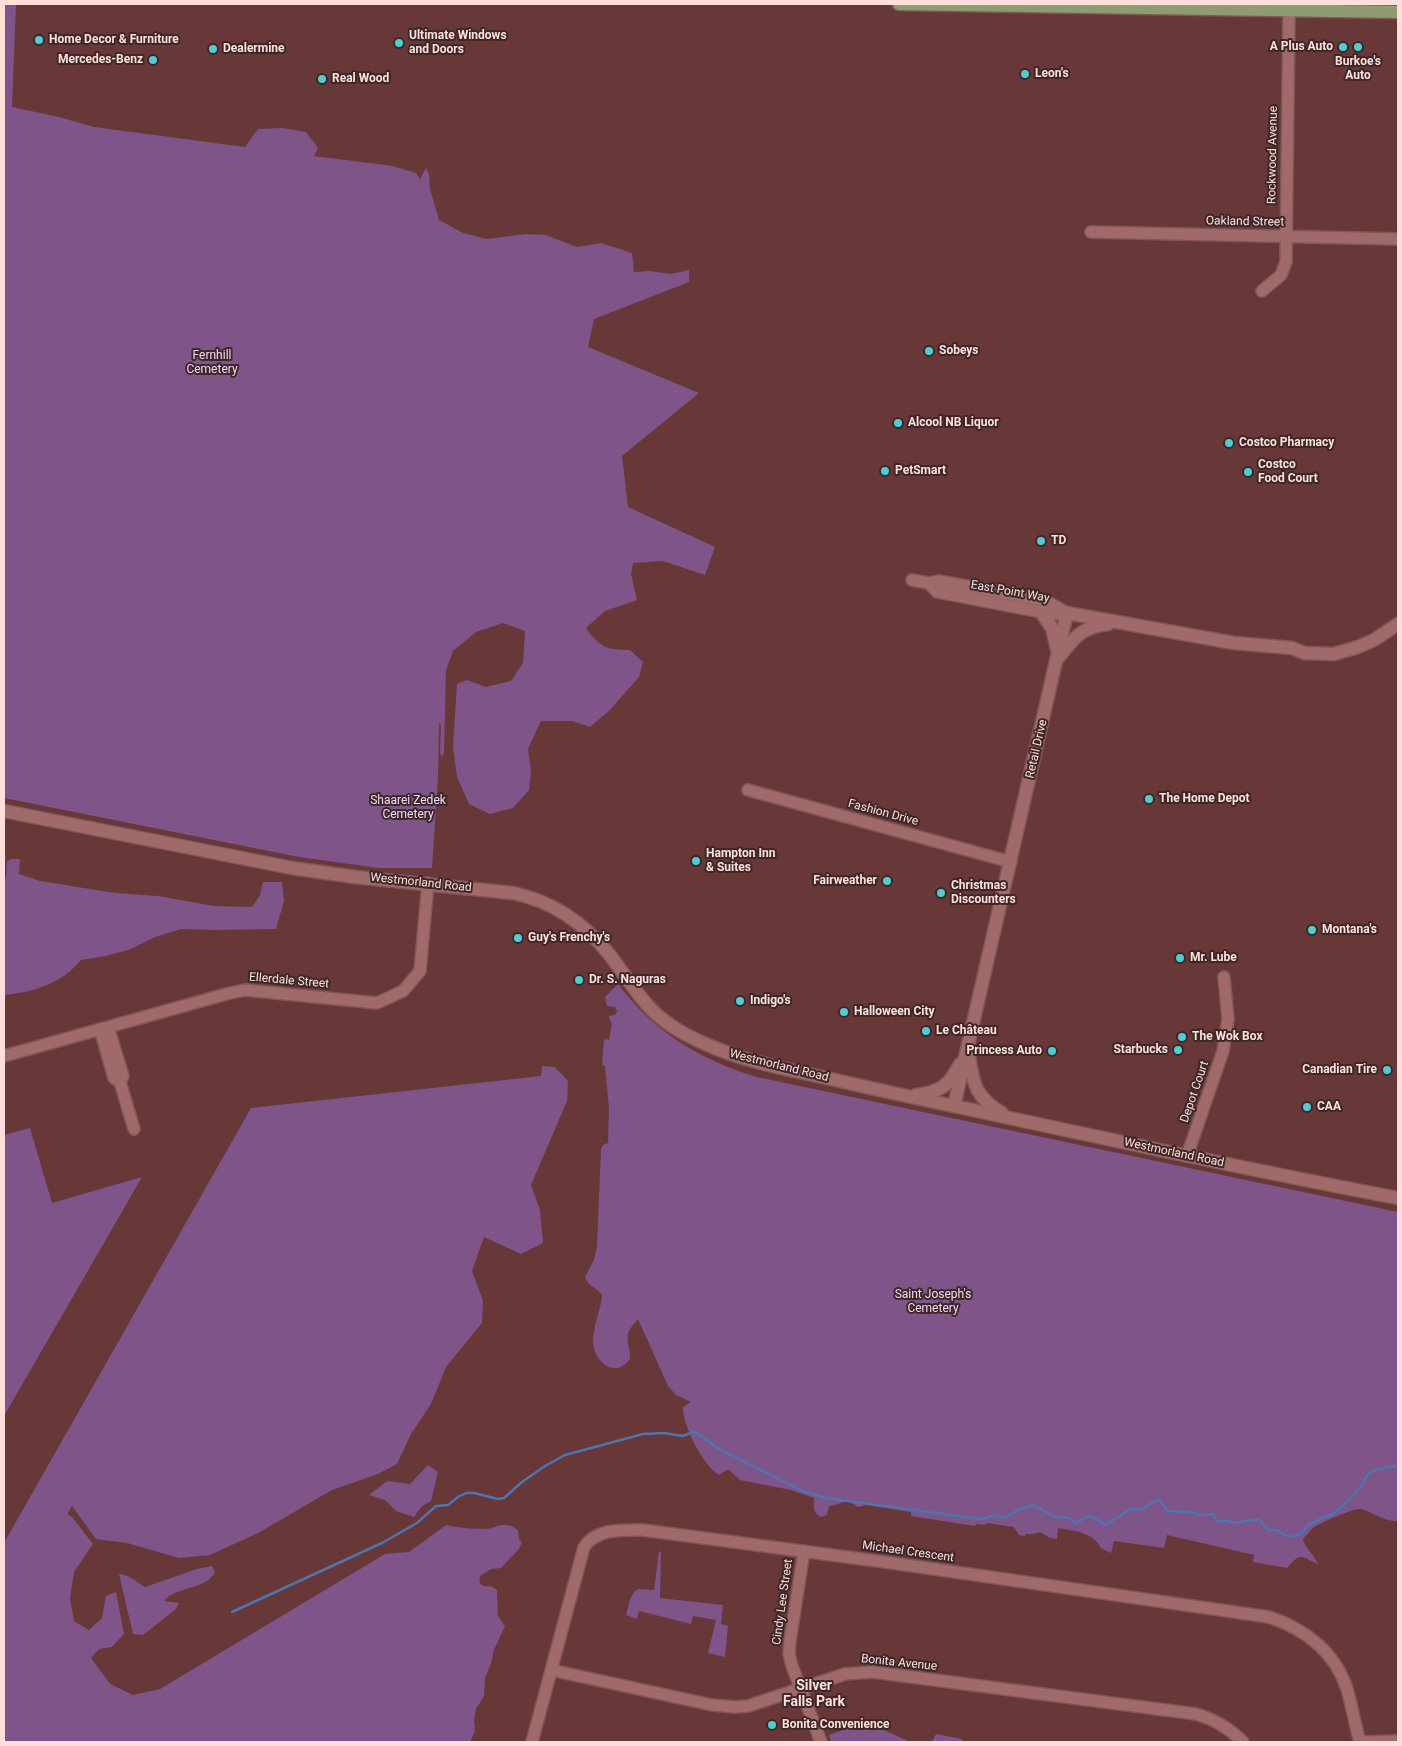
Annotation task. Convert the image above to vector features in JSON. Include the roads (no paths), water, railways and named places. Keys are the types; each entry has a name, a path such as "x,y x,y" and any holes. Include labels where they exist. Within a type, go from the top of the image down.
{"main road":[{"path":"899,4 1398,12"}],"street":[{"name":"Rockwood Avenue","path":"1262,291 1278,278 1286,262 1289,10"},
{"name":"Oakland Street","path":"1091,232 1398,239"},
{"name":"East Point Way","path":"912,580 929,583 939,580 1046,601 1067,613"},
{"name":"East Point Way","path":"929,583 937,592 1041,612 1067,613"},
{"path":"1041,612 1055,636 1058,659"},
{"path":"1067,613 1234,643 1292,648 1304,646 1334,647 1341,651 1366,644 1398,624"},
{"name":"Retail Drive","path":"954,1106 1058,659 1067,613"},
{"path":"1058,659 1080,632 1092,626 1121,623"},
{"name":"Fashion Drive","path":"748,790 1011,862"},
{"name":"Westmorland Road","path":"4,811 292,868 356,877 518,894 542,901 565,913 590,933 608,953 651,1009 686,1036 740,1058 1013,1119 1398,1198"},
{"name":"Ellerdale Street","path":"4,1056 244,990 377,1003 402,991 420,971 428,884"},
{"name":"Depot Court","path":"1187,1156 1223,1051 1228,1019 1224,977"},
{"path":"104,1028 114,1078 120,1082 134,1129"},
{"path":"907,1096 935,1092 945,1086 955,1073 967,1049"},
{"path":"967,1049 977,1091 983,1100 993,1108 1013,1119"},
{"name":"Michael Crescent","path":"532,1742 581,1554 586,1543 596,1536 616,1531 652,1530 1256,1614 1276,1619 1301,1630 1320,1646 1333,1662 1347,1689 1360,1742"},
{"name":"Cindy Lee Street","path":"804,1551 789,1648 792,1666 821,1742"},
{"name":"Bonita Avenue","path":"551,1670 712,1705 734,1707 748,1706 845,1674 872,1672 1196,1714 1210,1718 1222,1725 1243,1742"},
{"path":"1360,1742 1398,1741"}],"waterway":[{"path":"232,1612 382,1543 417,1523 436,1506 448,1505 466,1493 498,1499 504,1498 522,1482 565,1455 643,1434 664,1433 683,1436 693,1432 697,1433 719,1449 803,1491 826,1498 981,1519 995,1515 1005,1518 1018,1510 1033,1505 1055,1517 1068,1518 1077,1523 1093,1516 1106,1525 1130,1509 1143,1509 1159,1500 1168,1511 1192,1512 1201,1515 1213,1514 1217,1521 1220,1522 1225,1520 1234,1523 1260,1519 1269,1530 1277,1530 1286,1536 1295,1536 1302,1533 1308,1525 1334,1513 1360,1488 1368,1474 1377,1469 1398,1466"}],"place":[{"name":"Home Decor & Furniture","path":"39,40"},
{"name":"Ultimate Windows and Doors","path":"399,43"},
{"name":"A Plus Auto","path":"1343,47"},
{"name":"Burkoe's Auto","path":"1358,47"},
{"name":"Dealermine","path":"213,49"},
{"name":"Mercedes-Benz","path":"153,60"},
{"name":"Leon's","path":"1025,74"},
{"name":"Real Wood","path":"322,79"},
{"name":"Sobeys","path":"929,351"},
{"name":"Alcool NB Liquor","path":"898,423"},
{"name":"Costco Pharmacy","path":"1229,443"},
{"name":"PetSmart","path":"885,471"},
{"name":"Costco Food Court","path":"1248,472"},
{"name":"TD","path":"1041,541"},
{"name":"The Home Depot","path":"1149,799"},
{"name":"Hampton Inn & Suites","path":"696,861"},
{"name":"Fairweather","path":"887,881"},
{"name":"Christmas Discounters","path":"941,893"},
{"name":"Montana's","path":"1312,930"},
{"name":"Guy's Frenchy's","path":"518,938"},
{"name":"Mr. Lube","path":"1180,958"},
{"name":"Dr. S. Naguras","path":"579,980"},
{"name":"Indigo's","path":"740,1001"},
{"name":"Halloween City","path":"844,1012"},
{"name":"Le Château","path":"926,1031"},
{"name":"The Wok Box","path":"1182,1037"},
{"name":"Starbucks","path":"1178,1050"},
{"name":"Princess Auto","path":"1052,1051"},
{"name":"Canadian Tire","path":"1387,1070"},
{"name":"CAA","path":"1307,1107"},
{"name":"Bonita Convenience","path":"772,1725"}],"district":[{"name":"Silver Falls Park","path":"814,1694"}],"park label":[{"name":"Fernhill Cemetery","path":"212,363"},
{"name":"Shaarei Zedek Cemetery","path":"408,808"},
{"name":"Saint Joseph's Cemetery","path":"933,1302"}]}
